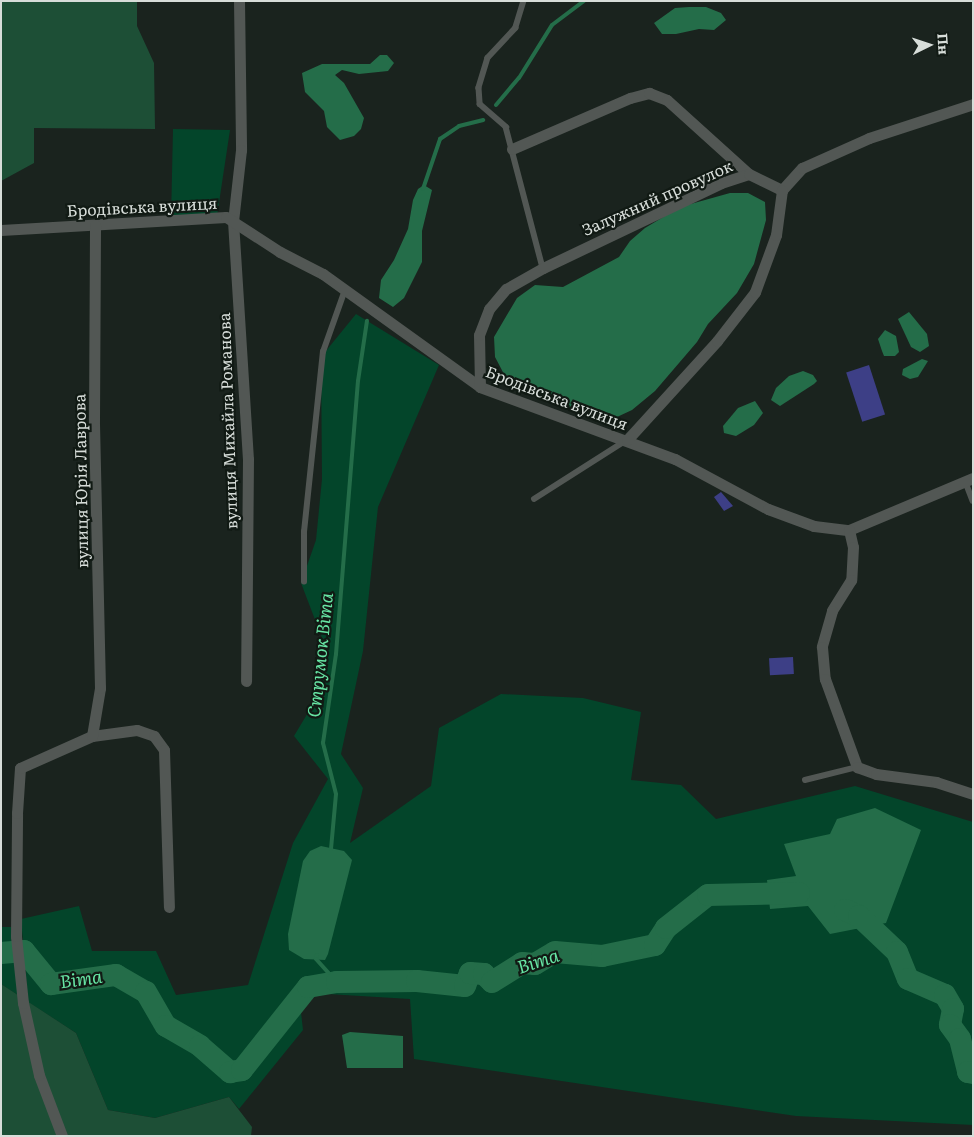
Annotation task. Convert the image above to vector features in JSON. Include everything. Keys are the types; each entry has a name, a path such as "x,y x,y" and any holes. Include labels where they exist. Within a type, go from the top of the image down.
{"street":[{"name":"вулиця Михайла Романова","path":"239,1 241,150 233,221 248,459 246,681"},
{"path":"512,149 630,98 649,93 666,100 749,174"},
{"path":"627,440 717,341 755,292 776,235 782,190 802,168 869,138 973,104"},
{"name":"Залужний провулок","path":"480,387 479,335 489,309 506,290 543,268 673,205 749,174 782,190"},
{"name":"Бродівська вулиця","path":"1,230 217,216 233,221 345,290 480,387 675,459 768,510 814,526 849,530 969,479"},
{"name":"вулиця Юрія Лаврова","path":"92,736 100,688 94,421 96,225"},
{"path":"849,530 853,547 851,580 832,611 822,647 825,679 857,767 876,774 936,782 973,794"},
{"path":"62,1136 39,1075 23,1003 16,936 17,813 20,768 92,736 137,730 154,736 164,750 168,907"}],"lane":[{"path":"524,1 516,28 488,58 479,88 480,104 506,127 543,268"},
{"path":"304,582 304,532 323,352 345,290"},
{"path":"534,499 627,440"},
{"path":"969,479 973,501"},
{"path":"805,780 857,767"}],"shaded area":[{"path":"1,1 137,1 137,26 154,63 155,129 34,128 34,163 1,181"},
{"path":"706,7 721,13 726,20 714,30 699,29 676,34 662,34 654,23 675,8"},
{"path":"380,55 387,55 394,63 388,71 359,74 342,70 335,75 344,83 364,118 361,129 354,136 340,140 327,127 324,111 305,92 302,73 322,64 370,64"},
{"path":"173,129 230,130 217,216 171,219"},
{"path":"424,185 432,190 422,231 422,262 404,298 393,307 379,298 381,280 394,260 408,229 413,200 418,189"},
{"path":"730,193 748,193 765,202 766,220 754,264 737,293 708,324 697,342 655,391 632,410 617,417 590,418 505,376 495,357 494,337 517,298 535,285 563,287 619,257 630,241 645,228 680,207"},
{"path":"909,312 927,334 929,346 920,352 911,347 898,319"},
{"path":"356,314 439,365 378,507 363,651 341,754 363,788 350,843 431,786 439,728 501,694 583,698 641,712 631,780 681,785 716,819 855,786 973,822 973,1125 796,1116 414,1059 410,999 311,993 300,1003 303,1030 239,1109 229,1097 155,1118 108,1110 76,1033 28,1002 21,919 79,906 92,951 156,951 176,995 248,985 293,843 328,779 294,736 318,696 322,638 301,583 316,540 322,479 321,357"},
{"path":"885,330 896,336 899,352 895,356 884,356 882,351 878,339"},
{"path":"922,359 928,361 918,377 910,379 902,375 903,369"},
{"path":"803,371 813,375 817,381 780,406 771,400 776,388 789,376"},
{"path":"755,401 763,413 754,425 736,436 724,433 723,426 738,408"},
{"path":"875,808 921,830 886,923 830,934 808,906 770,909 767,880 796,876 784,844 830,834 837,819"},
{"path":"321,846 344,851 352,860 328,954 325,960 304,959 289,950 288,934 303,861 310,851"},
{"path":"1,927 11,927 19,996 1,984"},
{"path":"1,984 76,1033 108,1110 155,1118 229,1097 252,1127 251,1136 1,1136"},
{"path":"350,1032 403,1036 403,1068 347,1068 342,1035"}],"building":[{"path":"869,365 885,414 862,422 846,372"},
{"path":"721,492 733,506 724,511 714,497"},
{"path":"793,657 794,674 770,675 769,658"}],"waterway":[{"name":"Струмок Віта","path":"496,105 519,78 552,25 584,1"},
{"name":"Струмок Віта","path":"423,189 440,139 459,126 483,120"},
{"name":"Струмок Віта","path":"331,849 336,794 323,743 336,654 358,381 367,321"},
{"name":"Віта","path":"1,953 24,951 51,984 116,975 146,992 166,1026 200,1046 230,1072 242,1070 308,987 337,982 417,981 465,986 470,973 484,974 492,982 522,963 535,964 555,952 602,956 655,945 666,928 708,895 799,893"},
{"name":"Віта","path":"845,910 859,916 897,952 908,979 945,995 953,1009 950,1025 960,1039 968,1072 973,1073"},
{"name":"Струмок Віта","path":"317,955 316,959 337,982"}]}
